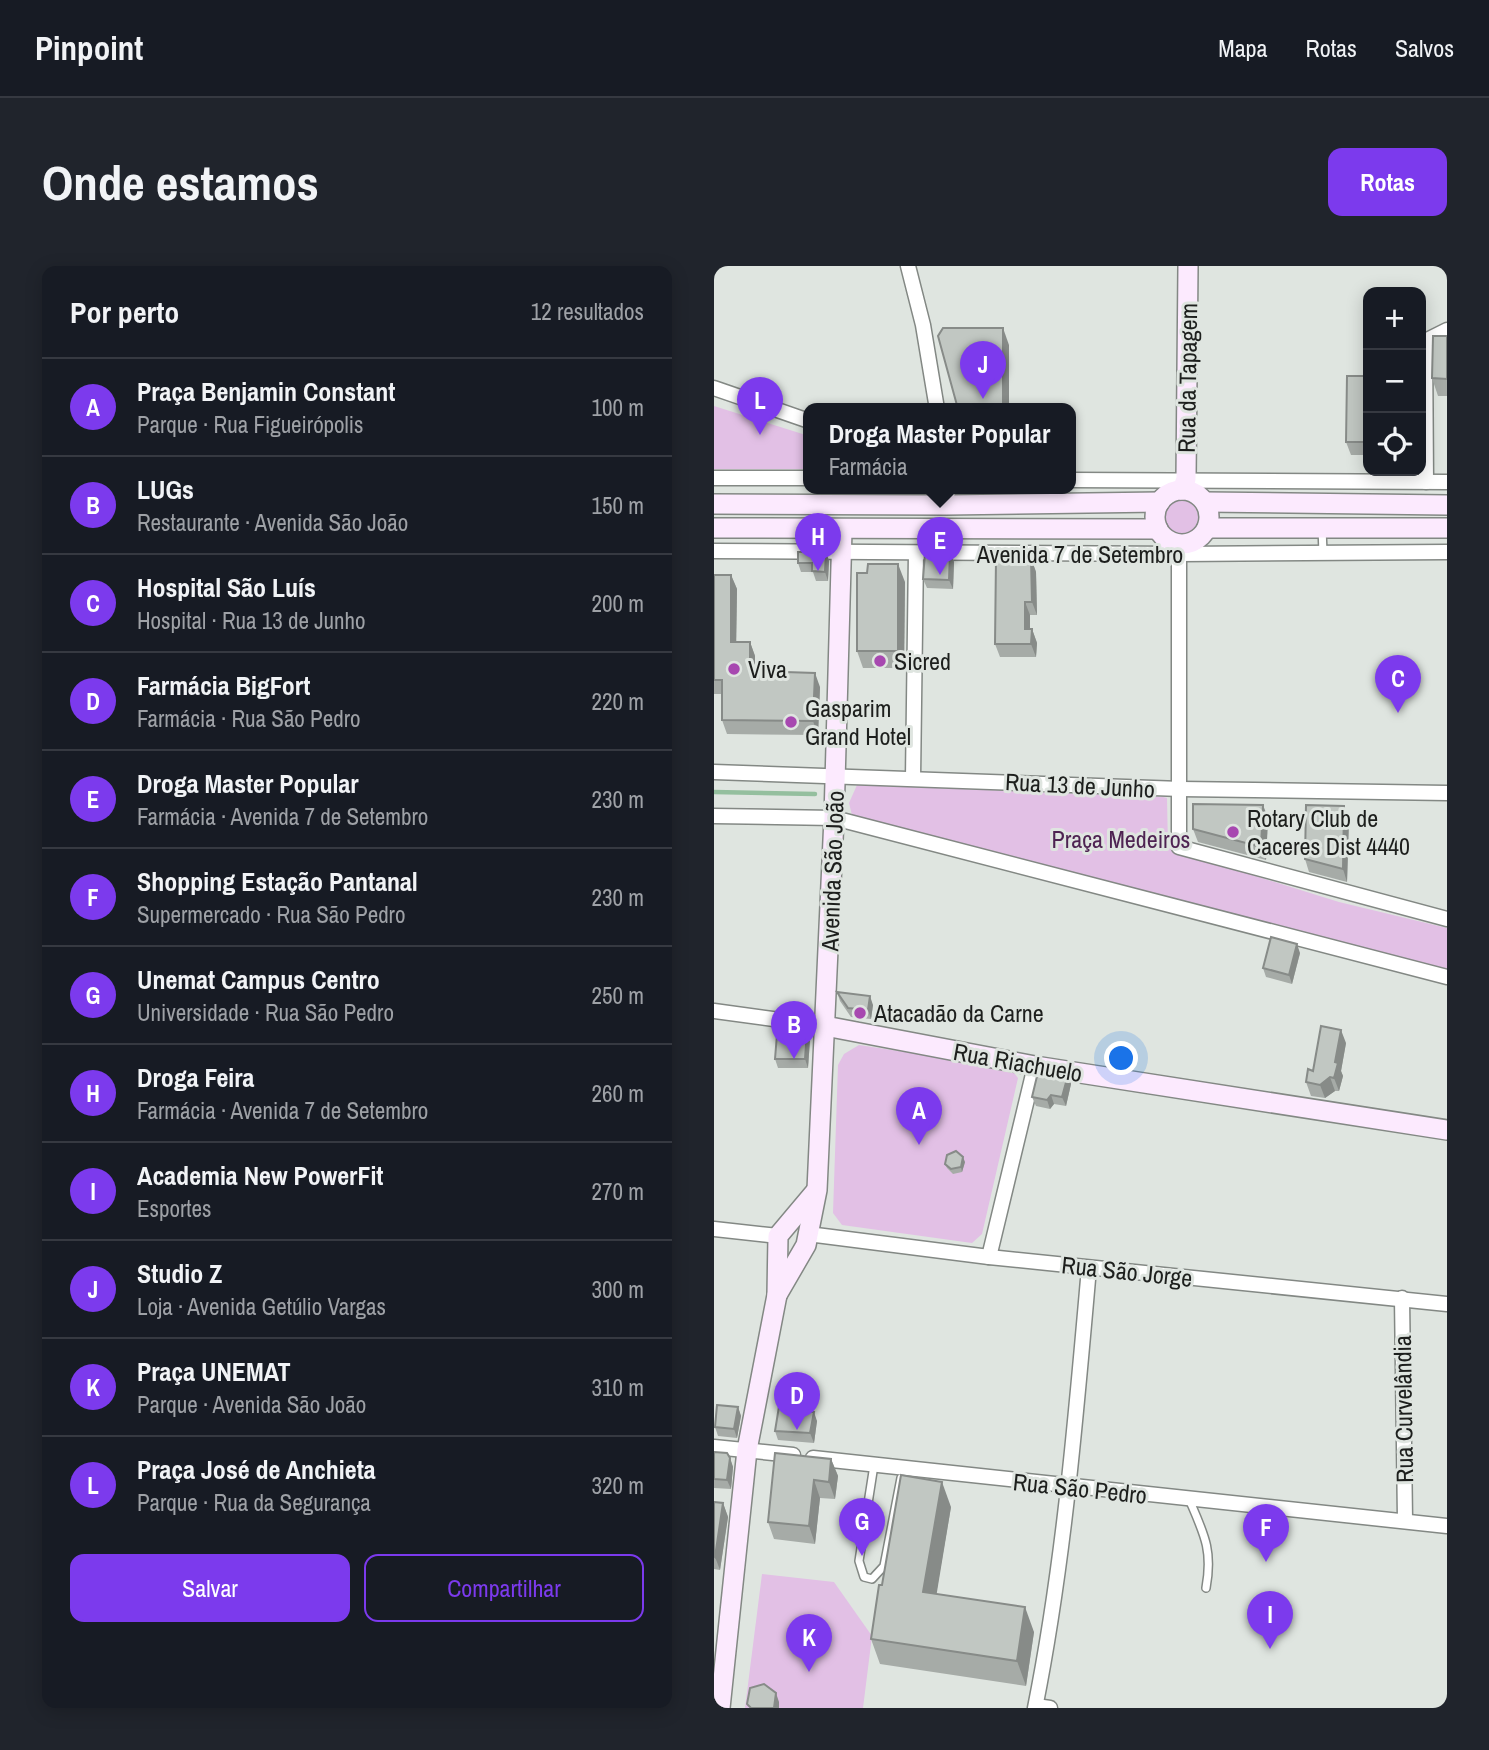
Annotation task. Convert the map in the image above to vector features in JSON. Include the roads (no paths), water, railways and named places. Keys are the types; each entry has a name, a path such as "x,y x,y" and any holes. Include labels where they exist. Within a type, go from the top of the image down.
{"main road":[{"name":"Rua da Tapagem","path":"1184,485 1188,266"},
{"path":"1184,485 1205,502 1209,519 1207,528 1196,541 1180,549 1166,540 1157,529 1155,520 1160,502 1184,485"},
{"path":"981,494 995,505"},
{"path":"931,528 942,518 947,497"},
{"name":"Avenida 7 de Setembro","path":"714,504 947,497 995,505 1160,502"},
{"path":"1205,502 1447,505"},
{"name":"Avenida 7 de Setembro","path":"714,528 1157,529"},
{"name":"Avenida 7 de Setembro","path":"1207,528 1447,528"},
{"name":"Avenida São João","path":"777,1295 806,1243 817,1190 834,818 842,530"},
{"name":"Rua Riachuelo","path":"825,1026 1035,1066 1447,1130"},
{"path":"781,1235 817,1190"},
{"path":"802,1226 806,1243 791,1255 781,1235 802,1226"},
{"name":"Avenida São João","path":"720,1708 719,1674 747,1450 777,1295 781,1235"}],"street":[{"path":"908,266 923,325 936,403"},
{"path":"1426,482 1426,341 1447,330"},
{"path":"714,388 803,419"},
{"path":"714,478 803,478"},
{"path":"1076,480 1184,485 1322,481 1447,482"},
{"path":"1180,549 1179,847 1447,919"},
{"name":"Avenida 7 de Setembro","path":"714,551 916,553 1180,549 1323,553 1447,552"},
{"path":"913,778 916,553"},
{"name":"Rua 13 de Junho","path":"714,772 835,774 1181,789 1447,793"},
{"path":"714,816 834,818 1447,977"},
{"name":"Rua Riachuelo","path":"714,1012 825,1026"},
{"path":"989,1257 1035,1066"},
{"path":"714,1229 781,1235"},
{"name":"Rua São Jorge","path":"806,1243 989,1257 1447,1304"},
{"path":"1040,1707 1069,1488 1089,1268"},
{"name":"Rua Curvelândia","path":"1402,1298 1405,1520"},
{"name":"Rua São Pedro","path":"714,1447 1069,1488 1447,1526"}],"lane":[{"path":"1321,505 1322,481"},
{"path":"1322,527 1323,553"},
{"path":"874,1465 859,1562 864,1577 872,1578 884,1566 903,1468"},
{"path":"1189,1499 1207,1542 1210,1564 1206,1588"}],"waterway":[{"path":"714,792 815,794"}],"place":[{"name":"Studio Z","path":"983,399"},
{"name":"Praça José de Anchieta","path":"760,435"},
{"name":"Droga Feira","path":"818,571"},
{"name":"Droga Master Popular","path":"940,575"},
{"name":"Sicred","path":"880,661"},
{"name":"Viva","path":"734,669"},
{"name":"Hospital São Luís","path":"1398,713"},
{"name":"Gasparim Grand Hotel","path":"791,722"},
{"name":"Rotary Club de Caceres Dist 4440","path":"1233,832"},
{"name":"Atacadão da Carne","path":"860,1013"},
{"name":"LUGs","path":"794,1059"},
{"name":"Praça Benjamin Constant","path":"919,1145"},
{"name":"Farmácia BigFort","path":"797,1430"},
{"name":"Unemat Campus Centro","path":"862,1556"},
{"name":"Shopping Estação Pantanal","path":"1266,1562"},
{"name":"Academia New PowerFit","path":"1270,1649"},
{"name":"Praça UNEMAT","path":"809,1672"}],"park label":[{"name":"Praça Medeiros","path":"1121,839"}]}
